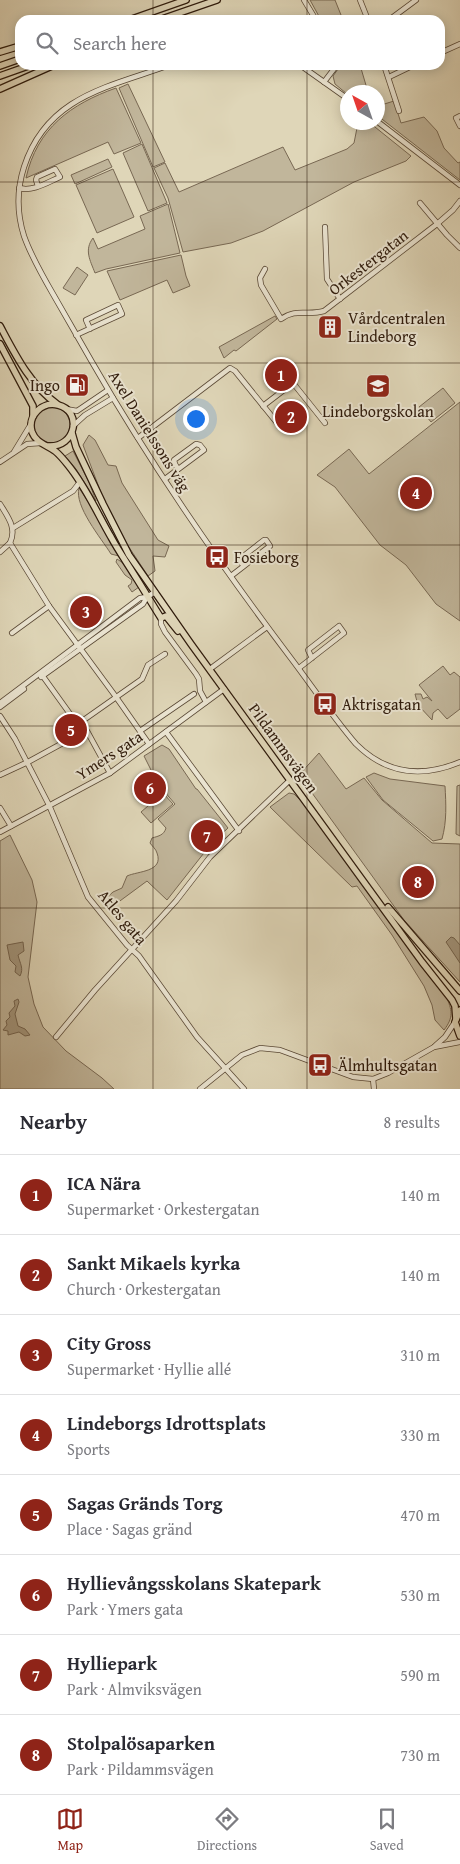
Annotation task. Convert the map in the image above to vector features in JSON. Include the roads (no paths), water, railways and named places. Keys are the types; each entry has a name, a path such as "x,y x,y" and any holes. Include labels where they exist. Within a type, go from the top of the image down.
{"main road":[{"path":"142,15 186,0"},
{"path":"174,15 217,0"},
{"path":"0,52 15,48"},
{"path":"0,66 15,61"},
{"path":"0,76 17,70"},
{"path":"0,89 43,70"},
{"path":"0,326 28,374 40,389 65,408 72,419 73,426"},
{"path":"0,344 33,406 33,435 41,444"},
{"path":"32,420 40,408 46,405 59,405"},
{"name":"Pildammsvägen","path":"73,426 72,433 76,447 129,555 191,644 355,867 422,962 452,1000 455,1006 460,1036"},
{"path":"48,446 62,444 72,433"},
{"name":"Pildammsvägen","path":"41,444 48,446 67,463 161,618 166,616 191,644"},
{"name":"Pildammsvägen","path":"355,867 460,991"},
{"path":"456,1021 460,1010"}],"street":[{"path":"304,0 313,15"},
{"path":"360,0 366,15"},
{"path":"396,15 416,0"},
{"path":"445,51 460,44"},
{"name":"Axel Danielssons väg","path":"156,70 98,90 67,106 52,120 37,139 24,166 20,188 22,225 28,245 45,280 108,390 165,480 267,627 356,744 386,766 399,769 419,772 438,770 460,762"},
{"path":"307,70 340,93"},
{"path":"324,82 333,70"},
{"path":"386,70 399,111"},
{"path":"388,77 403,70"},
{"path":"458,117 460,126"},
{"path":"385,127 460,185"},
{"path":"20,188 27,190 38,186 60,177 57,170 55,169 37,177 38,186"},
{"name":"Orkestergatan","path":"265,269 260,278 261,285 280,318 292,312 310,314 324,311 437,224 460,201"},
{"path":"420,203 460,248"},
{"path":"325,227 327,278 340,299"},
{"path":"76,335 122,314 118,306 86,320 90,328"},
{"path":"138,438 230,368 235,371 278,424"},
{"path":"262,405 293,383 325,423"},
{"path":"65,408 77,410 108,390"},
{"path":"73,426 85,415 113,398"},
{"path":"12,454 32,420"},
{"path":"0,462 27,444 41,444"},
{"path":"165,480 204,450 200,445 196,444 174,460 174,464 178,469"},
{"path":"13,528 73,491 80,482"},
{"path":"0,504 13,528 13,537 10,543 0,552"},
{"path":"231,576 244,566 270,546 266,540 241,558 240,561 244,566"},
{"path":"10,543 49,606 149,744"},
{"path":"0,707 79,648 140,598 147,597 155,592"},
{"path":"12,633 49,606"},
{"path":"161,618 161,624 165,632 199,679 200,691 206,702"},
{"path":"299,668 312,658 344,633 340,626 308,650 307,653 312,658"},
{"path":"210,669 267,627"},
{"path":"0,703 79,648"},
{"path":"78,724 142,678 148,665 165,654"},
{"path":"42,675 83,732"},
{"name":"Ymers gata","path":"0,832 110,773 224,689"},
{"path":"140,731 194,694"},
{"name":"Atles gata","path":"0,716 28,762 49,805 88,897 140,956 192,1030 244,1089"},
{"path":"0,775 87,731 110,773"},
{"path":"166,732 239,831"},
{"path":"56,1037 95,990 176,900 210,857 290,780"},
{"path":"0,808 11,826"},
{"path":"200,1089 225,1068 250,1051 265,1047 280,1050 361,1079 373,1079 388,1074 434,1046 445,1036 456,1021"},
{"path":"434,1046 460,1042"},
{"path":"373,1079 374,1089"}],"place":[{"name":"Vårdcentralen Lindeborg","path":"330,327"},
{"name":"ICA Nära","path":"281,375"},
{"name":"Ingo","path":"77,385"},
{"name":"Lindeborgskolan","path":"378,386"},
{"name":"Sankt Mikaels kyrka","path":"291,417"},
{"name":"Lindeborgs Idrottsplats","path":"416,493"},
{"name":"Fosieborg","path":"217,557"},
{"name":"City Gross","path":"86,612"},
{"name":"Aktrisgatan","path":"325,704"},
{"name":"Sagas Gränds Torg","path":"71,730"},
{"name":"Hyllievångsskolans Skatepark","path":"150,788"},
{"name":"Hylliepark","path":"207,836"},
{"name":"Stolpalösaparken","path":"418,882"},
{"name":"Älmhultsgatan","path":"320,1065"}]}
